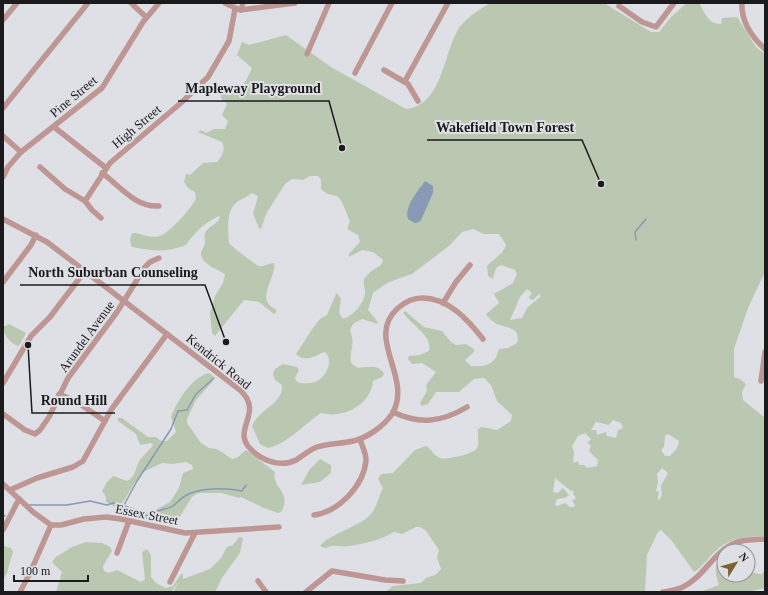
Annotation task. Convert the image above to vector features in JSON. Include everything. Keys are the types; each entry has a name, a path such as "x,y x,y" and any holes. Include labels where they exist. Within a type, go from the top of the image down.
{"street":[{"path":"3,20 17,3"},
{"path":"3,108 88,3"},
{"path":"131,3 146,17"},
{"name":"Pine Street","path":"3,177 8,167 21,152 102,88 146,17 159,3"},
{"path":"225,3 235,9 241,10 295,3"},
{"path":"241,10 243,3"},
{"path":"307,54 329,3"},
{"path":"355,73 392,3"},
{"path":"406,81 448,3"},
{"path":"619,6 642,22 656,27 674,3"},
{"path":"742,3 742,11 745,22 756,40 765,49"},
{"name":"High Street","path":"85,201 104,170 182,102 208,77 229,41 235,9"},
{"path":"384,70 406,81 412,88 418,101"},
{"path":"54,127 140,203 150,207 159,206"},
{"path":"3,136 21,152"},
{"path":"40,167 65,189 85,201 101,218"},
{"name":"Kendrick Road","path":"3,219 36,235 167,334 247,398 250,412 244,427 244,436 249,447 262,458 274,462 288,462 318,447 360,439 379,427 392,412 397,398 398,386 385,340 386,327 389,319 398,308 412,300 425,298 443,303 465,318 483,339"},
{"path":"3,282 31,245 36,235"},
{"name":"Arundel Avenue","path":"3,414 25,430 37,433 49,417 59,394 78,364 124,301 147,265 159,258"},
{"path":"443,303 456,282 470,265"},
{"path":"3,384 31,336 50,317 85,271"},
{"path":"10,490 37,478 73,467 86,457 123,391 167,334"},
{"path":"760,381 765,352"},
{"path":"59,394 77,402 105,421"},
{"path":"392,412 409,419 432,421 450,417 467,407"},
{"path":"314,515 324,514 334,509 346,498 358,482 366,461 360,439"},
{"path":"3,484 40,518 51,525 30,574 20,592"},
{"path":"3,530 19,499"},
{"name":"Essex Street","path":"51,525 97,518 116,518 170,531 195,533 279,527"},
{"path":"117,552 129,521"},
{"path":"170,582 195,533"},
{"path":"663,592 684,587 696,578 719,554 734,544 765,539"},
{"path":"306,592 332,571 385,580 403,581"},
{"path":"258,581 266,592"}],"green space":[{"path":"490,3 604,3 651,32 659,32 672,16 687,3 699,3 707,17 717,24 721,24 722,18 737,17 756,47 765,54 765,272 748,308 734,349 734,377 740,379 746,384 742,392 743,400 764,417 765,536 741,538 727,543 716,543 716,551 701,567 694,572 672,541 661,530 658,532 647,555 645,592 385,592 393,586 421,583 426,578 435,575 441,569 437,558 439,550 426,531 420,527 416,527 402,534 394,532 361,544 325,548 320,546 330,538 364,520 372,513 383,488 378,479 381,474 393,473 415,450 426,446 440,458 466,454 477,448 478,429 482,427 497,430 511,421 512,415 497,401 491,385 484,378 474,379 459,392 436,392 428,404 422,406 420,403 427,391 426,385 436,372 422,363 412,364 408,359 409,356 420,355 429,351 429,345 428,340 403,312 405,311 424,327 442,331 451,342 456,345 466,344 474,349 474,352 465,360 471,366 483,366 490,364 495,359 499,349 508,348 517,343 518,337 514,330 498,325 486,314 499,303 494,294 513,283 517,274 515,270 501,265 496,268 493,279 488,276 487,266 501,254 506,245 499,234 484,234 473,229 462,232 449,246 412,274 389,282 373,293 368,310 378,324 362,319 353,324 350,330 352,335 351,363 358,368 376,367 384,374 382,377 373,381 371,390 367,397 354,408 347,412 338,414 321,413 290,438 276,446 268,448 260,444 252,426 255,420 275,402 282,391 282,385 275,380 273,374 275,369 283,364 297,367 299,370 295,378 299,383 314,382 322,377 327,371 329,363 326,353 324,352 314,357 306,358 299,357 296,354 320,319 327,315 337,293 341,299 339,313 343,319 351,315 361,305 365,292 364,279 370,272 381,265 383,260 373,252 362,250 349,257 349,254 360,242 358,235 347,229 350,221 340,198 328,194 321,189 321,180 318,176 310,176 303,180 292,179 285,184 266,214 261,229 259,228 253,214 258,196 252,193 233,206 228,222 229,243 259,266 274,263 266,299 277,311 274,314 259,302 244,300 215,336 212,333 210,313 215,296 223,283 225,274 207,264 202,258 201,254 205,244 206,232 218,221 220,217 219,216 204,225 196,232 186,245 178,248 154,250 132,247 131,244 130,238 133,233 156,237 164,234 175,225 186,213 196,198 195,192 188,188 184,182 186,174 190,175 203,163 217,162 222,155 224,148 222,142 198,132 201,130 206,133 214,129 225,129 228,121 222,115 227,104 221,98 221,93 226,92 231,94 238,90 244,83 252,68 237,55 242,42 249,45 286,35 331,67 406,109 418,105 428,98 435,88 454,38 462,24","holes":["527,289 532,293 529,297 530,299 533,300 539,294 541,296 527,308 522,318 510,320 520,297","613,420 621,423 623,428 618,430 616,438 607,436 606,432 597,435 596,430 591,430 596,422 609,425","585,433 591,439 587,443 591,445 589,451 598,460 597,466 587,468 584,465 579,465 578,461 573,463 574,452 572,446 578,436","668,434 679,441 677,448 670,456 665,456 661,450 664,447 665,436","662,468 668,473 661,486 662,495 659,500 659,492 656,491 658,482 657,474","555,478 571,491 574,491 573,494 576,498 572,501 575,505 574,507 570,507 565,503 557,506 555,505 557,499 565,498 569,495 563,488 558,493 553,492"]},
{"path":"9,324 26,333 19,346 11,342 3,330 3,327"},
{"path":"209,373 213,376 213,381 196,400 187,419 187,423 201,443 209,448 217,449 232,459 238,457 246,450 275,472 276,482 285,500 281,512 278,513 264,508 241,497 239,498 221,493 198,493 192,497 174,526 169,525 165,517 152,521 131,515 134,510 150,513 170,502 179,488 183,473 193,469 192,465 186,462 172,464 162,463 143,472 120,507 117,508 106,502 106,497 102,491 107,482 113,476 127,481 130,479 134,474 140,460 153,445 151,443 140,445 136,434 118,421 118,418 122,418 148,437 156,437 161,441 167,441 176,432 171,417 181,397 191,384 203,375"},
{"path":"320,459 331,465 331,473 320,482 301,485 310,469"},
{"path":"239,537 243,538 240,553 222,578 215,592 173,592 179,582 171,592 56,592 62,572 52,562 56,557 72,547 86,542 102,543 110,547 112,551 103,566 104,571 109,573 117,570 141,582 145,579 142,552 147,549 151,555 151,577 156,583 166,588 173,586 181,574 183,574 183,579 210,569 221,558 227,547 233,545"},
{"path":"3,546 11,548 13,552 7,573 3,579"},
{"path":"765,571 765,588 748,592 700,592 719,585 718,583 756,583 756,573 761,574"}],"water":[{"path":"425,181 433,186 433,193 421,220 415,223 408,219 408,209 412,199"}],"waterway":[{"path":"636,240 635,232 646,219"},
{"path":"124,505 137,481 171,429 178,411 187,410 196,394 214,378"},
{"path":"131,508 152,518 156,512 171,507 183,497 191,493 213,489 242,491 246,485"},
{"path":"29,505 67,505 90,501 107,505 113,503 128,507"}],"place":[{"name":"Mapleway Playground","path":"342,148"},
{"name":"Wakefield Town Forest","path":"601,184"},
{"name":"North Suburban Counseling","path":"226,342"},
{"name":"Round Hill","path":"28,345"}]}
